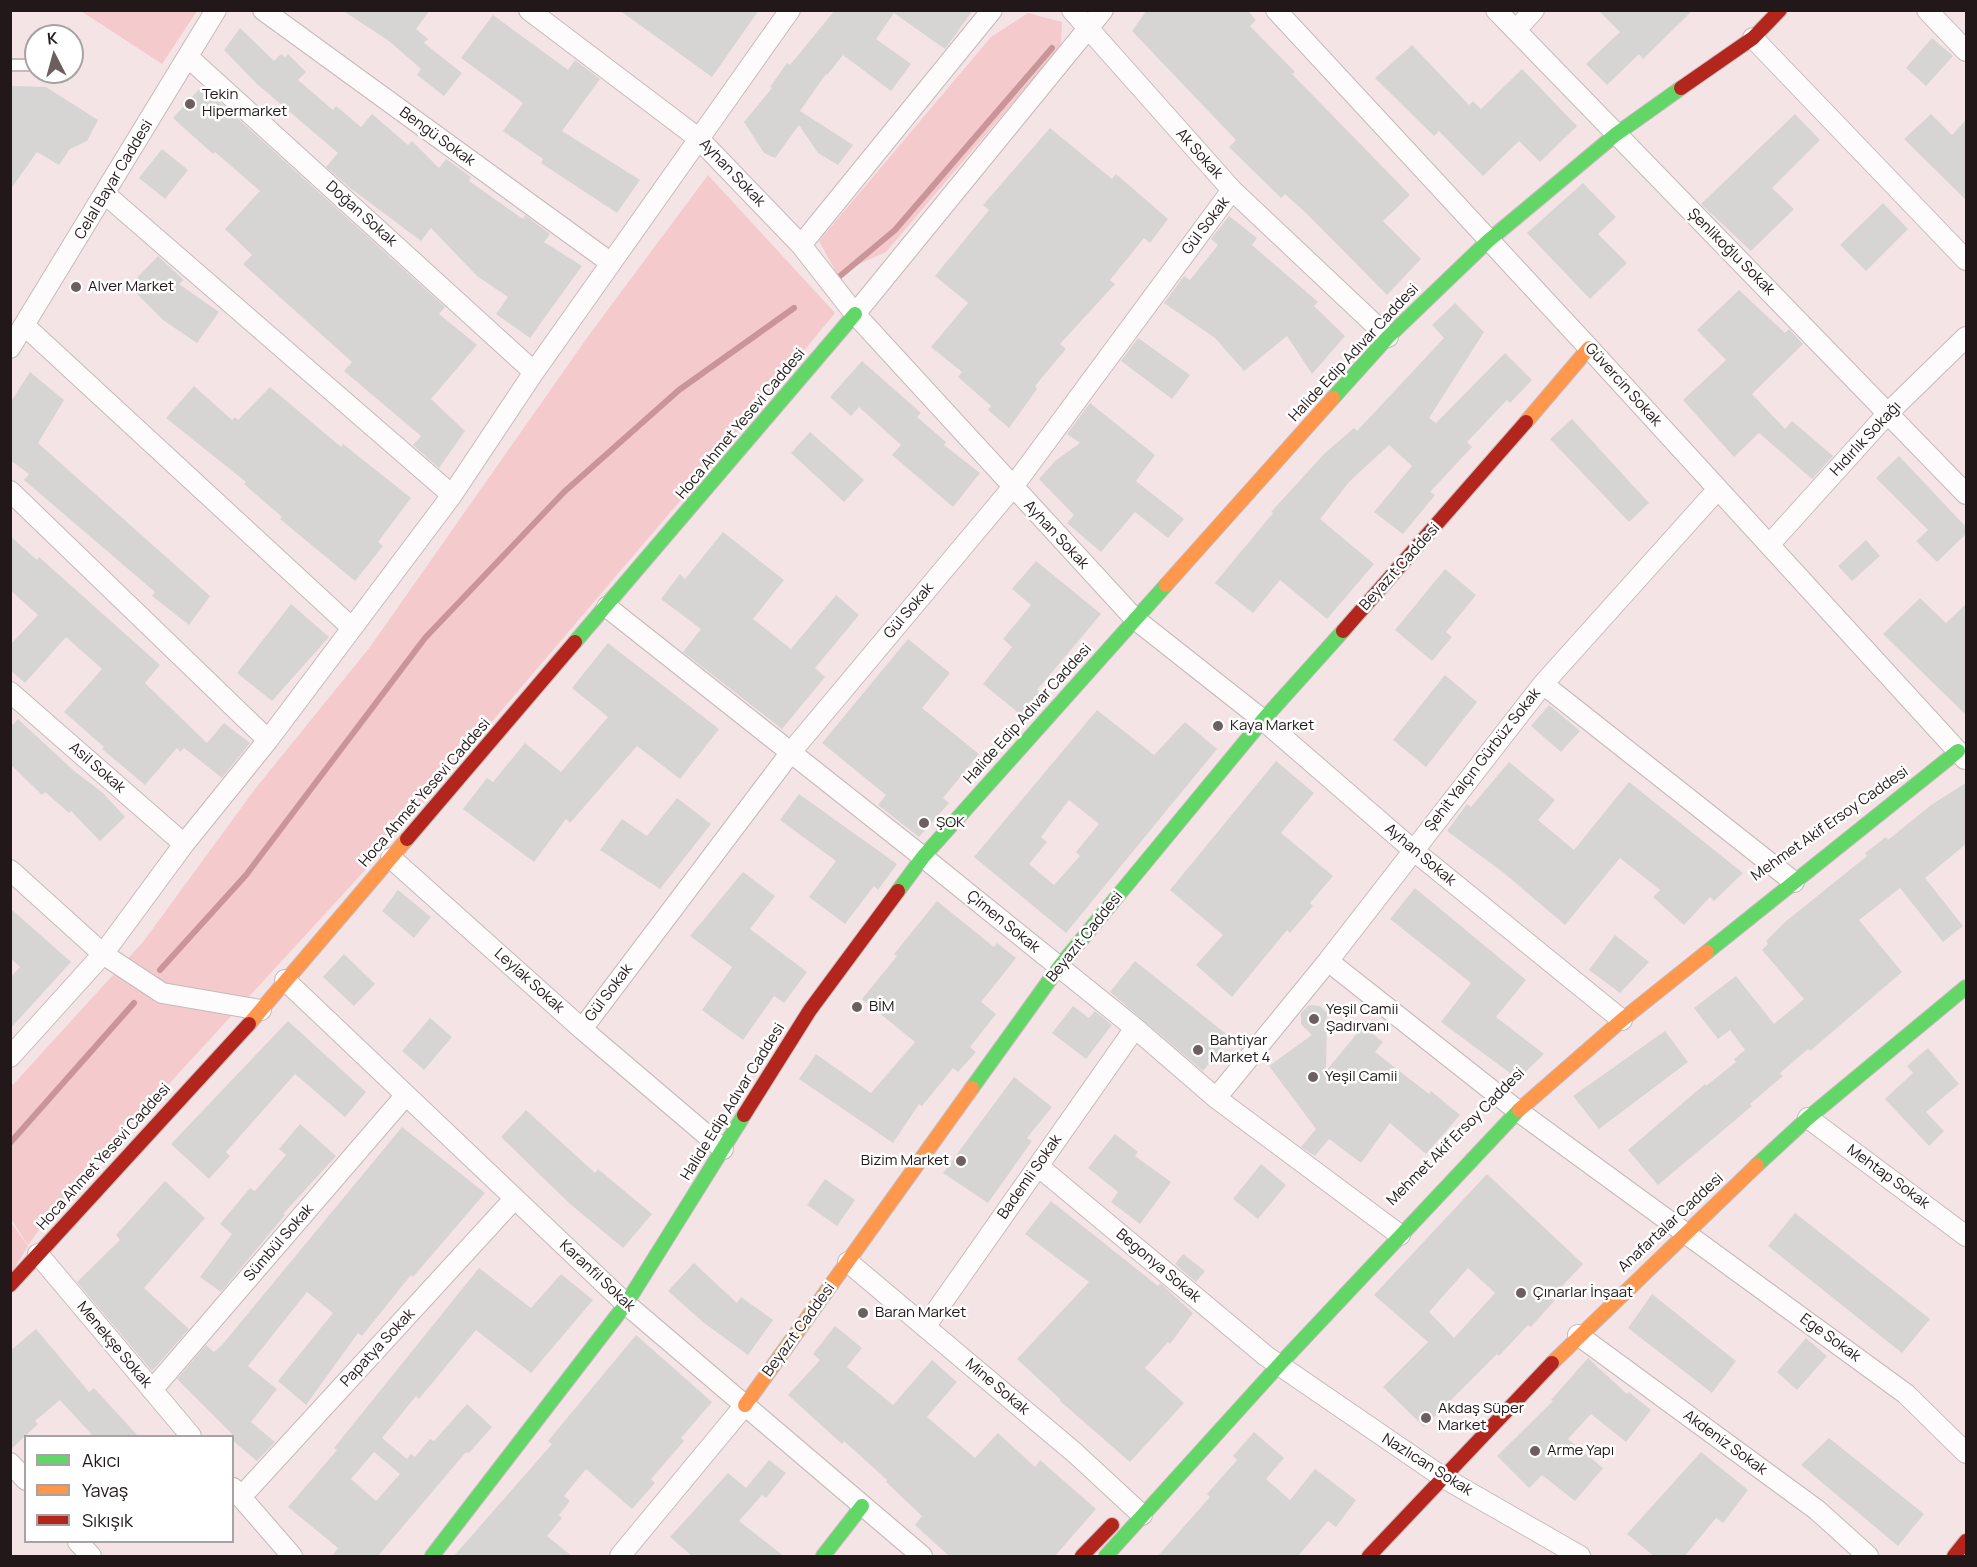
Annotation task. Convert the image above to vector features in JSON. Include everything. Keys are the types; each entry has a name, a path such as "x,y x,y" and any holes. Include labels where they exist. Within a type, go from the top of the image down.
{"street":[{"name":"Celal Bayar Caddesi","path":"10,348 216,10"},
{"name":"Bengü Sokak","path":"263,10 611,263"},
{"name":"Ayhan Sokak","path":"529,10 698,138 801,245 855,314 1012,488 1135,619 1263,720 1413,850 1618,1016"},
{"path":"10,1057 103,954 184,844 268,740 452,495 534,372 790,10"},
{"path":"801,245 992,10"},
{"name":"Ak Sokak","path":"1072,10 1232,190 1388,337"},
{"path":"855,314 1103,10"},
{"name":"Güvercin Sokak","path":"1276,10 1962,756"},
{"name":"Şenlikoğlu Sokak","path":"1496,10 1615,135 1889,412 1966,494"},
{"path":"1516,30 1534,10"},
{"name":"Halide Edip Adıvar Caddesi","path":"432,1557 627,1304 810,1010 923,857 1388,337 1488,241 1615,135 1753,38 1780,10"},
{"path":"1927,10 1966,51"},
{"path":"1753,38 1966,260"},
{"name":"Doğan Sokak","path":"188,57 534,372"},
{"name":"Gül Sokak","path":"582,1029 791,752 1012,488 1232,190"},
{"path":"105,194 452,495"},
{"name":"Hoca Ahmet Yesevi Caddesi","path":"10,1285 261,1010 855,314"},
{"path":"25,326 351,627"},
{"name":"Hıdırlık Sokağı","path":"1769,545 1889,412 1966,338"},
{"name":"Beyazıt Caddesi","path":"620,1557 745,1406 1059,967 1263,720 1422,543 1589,348"},
{"name":"Şehit Yalçın Gürbüz Sokak","path":"1216,1098 1328,961 1543,684 1718,489"},
{"path":"10,491 268,740"},
{"name":"Çimen Sokak","path":"607,607 923,857 1135,1028 1216,1098 1395,1231"},
{"path":"1543,684 1790,878"},
{"name":"Asil Sokak","path":"10,692 184,844"},
{"name":"Mehmet Akif Ersoy Caddesi","path":"1082,1557 1137,1505 1270,1358 1513,1107 1618,1016 1790,878 1930,773 1962,756"},
{"name":"Leylak Sokak","path":"391,858 582,1029 723,1149"},
{"path":"10,870 103,954 162,993 261,1010"},
{"name":"Ege Sokak","path":"1328,961 1513,1107 1906,1394 1966,1453"},
{"name":"Karanfil Sokak","path":"285,980 627,1304 922,1557"},
{"name":"Anafartalar Caddesi","path":"1369,1557 1578,1335 1685,1232 1808,1118 1966,990"},
{"name":"Bademli Sokak","path":"925,1327 1135,1028"},
{"name":"Sümbül Sokak","path":"152,1390 406,1095"},
{"name":"Mehtap Sokak","path":"1808,1118 1966,1235"},
{"name":"Begonya Sokak","path":"1038,1166 1270,1358"},
{"name":"Papatya Sokak","path":"237,1492 515,1198"},
{"name":"Mehmet Akif Ersoy Caddesi","path":"1324,1296 1395,1231"},
{"name":"Menekşe Sokak","path":"38,1254 188,1435"},
{"name":"Mine Sokak","path":"848,1262 1137,1505"},
{"name":"Akdeniz Sokak","path":"1578,1335 1817,1510 1868,1557"},
{"name":"Nazlıcan Sokak","path":"1270,1358 1443,1478 1580,1557"},
{"path":"10,1463 24,1478"},
{"path":"237,1492 292,1557"},
{"name":"Mehmet Akif Ersoy Caddesi","path":"1106,1557 1137,1505"},
{"path":"823,1557 862,1506"},
{"path":"1954,1557 1966,1540"},
{"path":"79,1543 91,1557"}],"shaded area":[{"path":"81,11 197,11 162,64"},
{"path":"1028,13 1062,22 1061,46 886,252 837,274 819,241 991,37"},
{"path":"708,175 835,313 686,494 367,868 56,1207 28,1245 11,1219 10,1088 143,942 255,789 370,647 589,335"},
{"path":"10,1221 28,1246 10,1276"}],"building":[{"path":"342,10 430,10 416,29 428,39 424,43 462,73 444,96 417,75 421,69 389,41"},
{"path":"619,10 759,10 712,77"},
{"path":"835,10 973,10 945,49 894,13 876,39 911,64 891,91 843,55 826,74 800,111 853,145 838,165 818,153 799,125 775,158 764,153 744,122 772,88 770,87 787,63 790,65"},
{"path":"1147,10 1247,10 1256,20 1250,26 1295,72 1292,74 1410,195 1383,221 1421,259 1387,295 1306,213 1285,194 1281,198 1229,147 1236,140 1132,31"},
{"path":"1598,10 1693,10 1643,59 1639,54 1607,85 1586,64 1620,32"},
{"path":"493,15 568,70 575,60 600,79 562,131 640,180 617,213 541,163 543,159 503,131 523,103 461,58"},
{"path":"240,28 274,61 281,54 285,57 288,54 306,72 298,80 333,110 336,106 361,127 372,114 408,145 412,141 439,168 446,159 471,177 469,181 523,219 525,215 550,234 544,242 582,266 530,338 496,314 508,297 477,276 431,228 421,241 326,167 338,153 257,84 224,50"},
{"path":"1932,38 1953,56 1926,86 1906,68"},
{"path":"1412,45 1469,105 1473,101 1481,109 1522,69 1577,126 1540,162 1519,141 1483,176 1439,131 1434,136 1375,78"},
{"path":"10,86 46,87 98,120 87,141 70,149 59,165 37,152 10,190"},
{"path":"202,86 445,307 439,314 477,345 431,399 465,431 439,468 413,445 421,436 344,371 352,362 243,264 252,255 225,229 260,191 215,152 213,154 173,118"},
{"path":"1795,114 1820,140 1772,188 1794,209 1751,251 1701,204"},
{"path":"1931,114 1952,135 1966,120 1966,200 1904,139"},
{"path":"1050,128 1112,179 1116,174 1168,219 1150,243 1144,238 1110,280 1115,284 1060,344 1066,349 1035,386 1037,389 1009,428 988,410 991,406 958,377 962,372 931,347 968,303 935,276 989,210 983,205"},
{"path":"162,149 188,170 165,199 139,178"},
{"path":"1583,183 1616,217 1598,234 1627,263 1590,299 1527,233"},
{"path":"1883,203 1908,229 1866,271 1840,245"},
{"path":"1229,216 1257,238 1252,245 1318,302 1314,306 1345,336 1312,374 1287,336 1244,371 1215,338 1164,303 1184,276 1190,280 1218,245 1211,239"},
{"path":"158,256 184,280 179,284 219,312 197,343 163,320 129,286"},
{"path":"1739,290 1785,333 1789,329 1803,344 1752,394 1785,429 1792,421 1833,456 1812,479 1759,433 1734,457 1683,400 1726,360 1697,330"},
{"path":"1455,303 1484,332 1429,418 1436,423 1505,353 1532,380 1510,403 1507,400 1467,442 1472,447 1430,492 1435,495 1403,534 1374,512 1412,466 1389,445 1350,481 1320,519 1374,564 1327,619 1280,580 1253,613 1215,583 1273,513 1271,512 1325,453 1354,428 1357,431 1444,338 1432,325"},
{"path":"1138,338 1190,375 1172,399 1121,361"},
{"path":"862,361 921,413 917,417 946,442 944,445 980,473 953,507 892,455 901,445 859,407 851,416 830,397"},
{"path":"30,372 64,400 38,443 210,596 189,625 152,596 155,592 24,480 29,474 10,460 10,403"},
{"path":"194,386 232,420 235,417 238,420 270,387 341,447 343,444 411,498 378,542 383,546 355,581 280,519 282,517 244,484 246,482 166,418"},
{"path":"1090,403 1155,455 1136,481 1184,519 1168,538 1135,512 1101,552 1067,523 1074,515 1039,479 1055,461 1080,443 1067,434"},
{"path":"1572,419 1649,503 1629,522 1550,439"},
{"path":"810,432 864,480 844,502 791,453"},
{"path":"1899,456 1966,527 1966,534 1937,562 1916,541 1928,530 1876,478"},
{"path":"723,532 784,580 753,619 791,649 836,595 859,615 815,668 825,677 782,729 683,652 701,629 661,599 680,574 685,579"},
{"path":"10,536 37,560 39,557 160,665 145,683 207,743 224,723 250,743 222,778 184,748 180,752 177,748 145,785 102,749 104,747 64,712 102,669 66,637 25,683 10,670 10,645 38,615 10,590"},
{"path":"1866,540 1880,556 1852,581 1838,566"},
{"path":"1036,561 1101,614 1037,690 1039,692 1021,715 983,684 1012,647 1003,639 1031,605 1012,589"},
{"path":"1445,569 1476,595 1446,632 1452,637 1432,661 1395,630"},
{"path":"1920,598 1946,623 1966,604 1966,715 1883,634"},
{"path":"291,604 329,637 272,701 237,673"},
{"path":"908,639 950,673 922,708 979,754 943,798 949,803 919,837 878,805 886,795 822,743"},
{"path":"608,643 719,729 680,779 637,746 570,823 566,819 534,862 463,809 487,778 493,782 525,743 561,772 608,717 572,688"},
{"path":"1445,675 1477,702 1426,767 1393,740"},
{"path":"1549,705 1580,731 1561,752 1531,726"},
{"path":"1097,710 1154,755 1185,722 1217,749 1066,933 974,857","holes":["1069,800 1099,824 1076,852 1080,856 1054,885 1029,864 1047,842 1041,837"]},
{"path":"18,719 73,770 103,793 125,817 100,841 71,811 69,813 45,792 42,795 10,764 10,728"},
{"path":"1276,761 1314,793 1281,833 1333,876 1310,903 1313,906 1290,933 1287,930 1232,997 1196,965 1223,935 1170,890"},
{"path":"1509,762 1555,800 1538,820 1574,850 1629,782 1743,873 1714,901 1710,897 1684,925 1653,897 1660,890 1620,858 1565,925 1504,873 1447,831 1467,804 1471,807"},
{"path":"1966,783 1966,844 1925,878 1963,926 1943,942 1900,888 1859,920 1902,972 1810,1051 1808,1049 1780,1073 1783,1076 1750,1104 1752,1106 1658,1185 1628,1150 1705,1084 1706,1086 1736,1062 1734,1059 1745,1050 1730,1030 1718,1039 1694,1008 1736,976 1774,1024 1804,999 1762,950 1768,944 1766,941 1785,922 1867,856 1865,853 1886,837 1888,840 1931,805"},
{"path":"799,794 897,864 878,890 874,886 845,924 809,897 836,861 780,820"},
{"path":"677,798 711,824 660,889 600,850 622,819 647,836"},
{"path":"743,872 775,896 750,929 807,972 784,1003 774,996 743,1040 702,1010 732,967 690,936"},
{"path":"1415,888 1526,980 1496,1017 1544,1054 1518,1079 1441,1022 1471,983 1390,919"},
{"path":"398,890 431,917 414,938 382,911"},
{"path":"937,901 994,947 997,943 1016,958 981,1002 996,1014 970,1047 976,1052 958,1072 953,1068 922,1106 919,1104 893,1143 799,1079 816,1054 871,1093 915,1042 862,999 897,956 894,954"},
{"path":"10,908 71,962 10,1029 10,978 20,967 10,958"},
{"path":"1615,935 1649,962 1620,993 1589,970"},
{"path":"344,954 375,984 354,1006 323,977"},
{"path":"1135,961 1230,1037 1203,1071 1110,992"},
{"path":"1309,1005 1320,1006 1327,1013 1326,1071 1363,1026 1383,1042 1375,1052 1429,1094 1431,1091 1460,1115 1426,1154 1390,1123 1361,1163 1329,1139 1315,1156 1301,1147 1316,1129 1269,1066 1312,1035 1301,1024 1301,1013"},
{"path":"1073,1006 1089,1018 1095,1011 1112,1025 1086,1059 1052,1033"},
{"path":"430,1018 452,1037 424,1070 402,1051"},
{"path":"288,1021 366,1092 345,1117 295,1074 226,1152 230,1156 209,1179 171,1144"},
{"path":"1665,1031 1688,1062 1599,1129 1573,1096"},
{"path":"1928,1048 1959,1084 1926,1112 1944,1131 1929,1146 1885,1099 1913,1073 1907,1066"},
{"path":"1014,1077 1052,1107 1027,1138 1032,1141 988,1203 943,1173"},
{"path":"526,1110 595,1173 598,1169 652,1214 623,1248 569,1203 501,1137"},
{"path":"300,1124 336,1156 283,1214 285,1215 221,1292 200,1277 232,1234 220,1224 250,1188 255,1191 286,1155 279,1149"},
{"path":"402,1127 485,1193 413,1277 411,1275 362,1336 358,1333 306,1405 278,1381 333,1313 307,1292 248,1366 277,1389 251,1422 275,1442 257,1461 234,1442 234,1435 177,1379 206,1345 214,1352"},
{"path":"1115,1134 1138,1152 1135,1156 1171,1182 1140,1224 1111,1202 1118,1192 1088,1168"},
{"path":"1261,1164 1286,1185 1258,1219 1233,1199"},
{"path":"1487,1174 1583,1264 1552,1297 1555,1300 1531,1327 1528,1325 1499,1356 1497,1354 1424,1427 1383,1387 1428,1342 1374,1295","holes":["1468,1268 1495,1293 1454,1338 1429,1312"]},
{"path":"825,1179 855,1200 837,1226 807,1205"},
{"path":"165,1181 205,1218 144,1288 189,1329 152,1371 77,1282 120,1240 116,1235"},
{"path":"1051,1201 1158,1286 1160,1283 1193,1313 1170,1344 1168,1342 1145,1368 1184,1403 1130,1462 1060,1401 1017,1359 1089,1282 1025,1234"},
{"path":"1795,1213 1930,1319 1902,1353 1768,1246"},
{"path":"1183,1254 1205,1271 1196,1282 1175,1264"},
{"path":"694,1263 737,1303 741,1297 773,1320 748,1355 704,1323 668,1291"},
{"path":"479,1268 531,1308 561,1274 593,1300 531,1373 476,1330 419,1399 416,1396 382,1438 407,1459 411,1454 415,1457 430,1439 434,1441 467,1404 492,1427 469,1453 466,1452 377,1557 331,1557 338,1548 288,1507 337,1450 334,1448","holes":["374,1452 400,1474 376,1501 351,1479"]},
{"path":"1652,1294 1736,1361 1712,1393 1628,1328"},
{"path":"835,1326 862,1348 847,1367 893,1405 932,1360 957,1382 927,1417 975,1458 998,1433 1035,1467 1040,1460 1096,1509 1054,1557 950,1557 915,1525 922,1516 886,1482 887,1480 844,1441 842,1444 788,1395 820,1360 813,1354"},
{"path":"36,1329 89,1392 94,1388 137,1435 92,1435 60,1400 35,1421 38,1424 10,1450 10,1351"},
{"path":"636,1335 712,1402 681,1438 684,1441 651,1479 655,1483 632,1509 586,1469 564,1496 570,1501 559,1515 562,1518 547,1536 573,1557 453,1557 552,1444 548,1441"},
{"path":"1806,1338 1827,1356 1797,1390 1777,1372"},
{"path":"1588,1358 1627,1394 1629,1392 1651,1410 1626,1442 1591,1414 1568,1439 1603,1468 1575,1501 1542,1475 1529,1488 1497,1456 1553,1401 1551,1400"},
{"path":"1254,1432 1284,1458 1266,1479 1290,1500 1315,1469 1356,1500 1336,1527 1328,1521 1297,1557 1157,1557 1210,1497 1207,1494 1237,1460 1233,1456"},
{"path":"1829,1438 1924,1514 1898,1546 1801,1465"},
{"path":"1701,1452 1748,1490 1723,1523 1716,1518 1684,1557 1655,1557 1627,1534"},
{"path":"769,1460 786,1473 766,1498 762,1495 739,1521 785,1557 693,1557 670,1537 728,1473 746,1488"}],"waterway":[{"path":"834,281 895,230 1052,48"},
{"path":"160,970 246,875 425,638 564,492 679,390 794,308"},
{"path":"10,1143 134,1003"}],"traffic: fast":[{"path":"1333,398 1388,337 1488,241 1615,135 1681,88"},
{"path":"575,642 855,314"},
{"path":"898,891 923,857 1166,585"},
{"path":"972,1088 1059,967 1263,720 1343,631"},
{"path":"1707,952 1958,751"},
{"path":"1757,1165 1808,1118 1966,987"},
{"path":"1106,1556 1280,1364 1519,1110"},
{"path":"432,1556 626,1304 744,1115"},
{"path":"823,1556 862,1506"}],"traffic: slow":[{"path":"1526,422 1589,348"},
{"path":"1166,585 1333,398"},
{"path":"249,1024 407,839"},
{"path":"1519,1110 1622,1020 1707,952"},
{"path":"745,1405 972,1088"},
{"path":"1552,1363 1757,1165"}],"traffic: jam":[{"path":"1681,88 1753,38 1780,10"},
{"path":"1343,631 1526,422"},
{"path":"407,839 575,642"},
{"path":"744,1115 810,1010 898,891"},
{"path":"10,1285 249,1024"},
{"path":"1369,1556 1552,1363"},
{"path":"1082,1556 1112,1525"},
{"path":"1954,1556 1966,1541"}],"place":[{"name":"Tekin Hipermarket","path":"190,104"},
{"name":"Alver Market","path":"76,287"},
{"name":"Kaya Market","path":"1218,726"},
{"name":"ŞOK","path":"924,823"},
{"name":"BİM","path":"857,1007"},
{"name":"Yeşil Camii Şadırvanı","path":"1314,1019"},
{"name":"Bahtiyar Market 4","path":"1198,1050"},
{"name":"Yeşil Camii","path":"1313,1077"},
{"name":"Bizim Market","path":"961,1161"},
{"name":"Çınarlar İnşaat","path":"1521,1293"},
{"name":"Baran Market","path":"863,1313"},
{"name":"Akdaş Süper Market","path":"1426,1418"},
{"name":"Arme Yapı","path":"1535,1451"}]}
